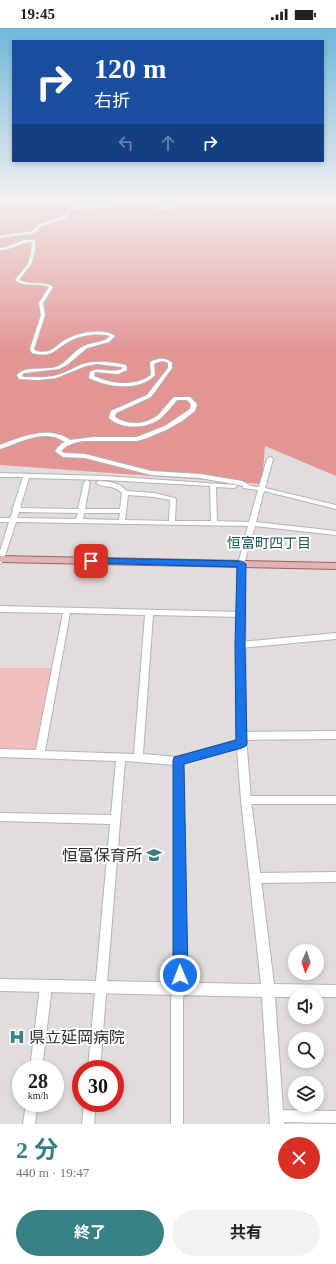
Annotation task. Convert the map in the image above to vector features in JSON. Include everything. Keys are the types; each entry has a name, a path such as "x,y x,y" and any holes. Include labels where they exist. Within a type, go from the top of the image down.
{"main road":[{"path":"0,560 336,566"}],"street":[{"path":"33,250 28,267 22,272 17,280 23,283 41,284 51,287 41,303 43,315 32,348 34,352 41,354 52,352 70,339 82,336 102,334 113,336 111,339 106,341 85,347 68,362 59,367 23,372 20,374 21,378 47,379 63,375 85,365 96,363 124,366 125,370 118,373 95,371 92,372 91,377 114,383 136,384 147,380 153,375 152,364 154,362 166,360 170,363 170,368 154,392 149,396 113,412 112,418 124,423 141,424 156,419 175,399 188,398 194,404 193,410 168,428 146,436 126,440 88,439 69,442 58,449 60,454 85,456 153,473 200,476 242,483 249,487"},
{"path":"2,446 24,438 43,435 61,436 69,442"},
{"path":"270,459 241,564 241,740 246,800 268,990 277,1120 336,1116"},
{"path":"0,475 27,475 249,487 336,507"},
{"path":"0,560 27,475"},
{"path":"66,477 65,481 108,483 122,488 125,493 122,522"},
{"path":"79,521 87,482"},
{"path":"213,485 214,523"},
{"path":"125,493 154,495 173,499 172,523"},
{"path":"15,510 123,511"},
{"path":"0,520 252,524 336,533"},
{"path":"0,609 149,614 240,614"},
{"path":"40,753 67,611"},
{"path":"138,758 149,614"},
{"path":"240,645 336,636"},
{"path":"0,753 40,753 178,761 241,740 336,735"},
{"path":"95,1060 121,757"},
{"path":"177,1124 177,1001 180,975 178,761"},
{"path":"246,800 336,800"},
{"path":"0,817 116,820"},
{"path":"256,878 336,877"},
{"path":"0,985 336,991"},
{"path":"37,1060 46,986"},
{"path":"29,1124 31,1112"},
{"path":"88,1124 89,1112"}],"shaded area":[{"path":"0,250 336,250 336,476 265,446 262,484 0,465"},
{"path":"0,668 52,668 37,747 33,749 0,749"}],"place":[{"name":"恒富保育所","path":"154,855"},
{"name":"県立延岡病院","path":"17,1037"}],"district":[{"name":"恒富町四丁目","path":"269,543"}],"route":[{"path":"91,561 241,564 240,645 242,743 178,761 180,975"}]}
